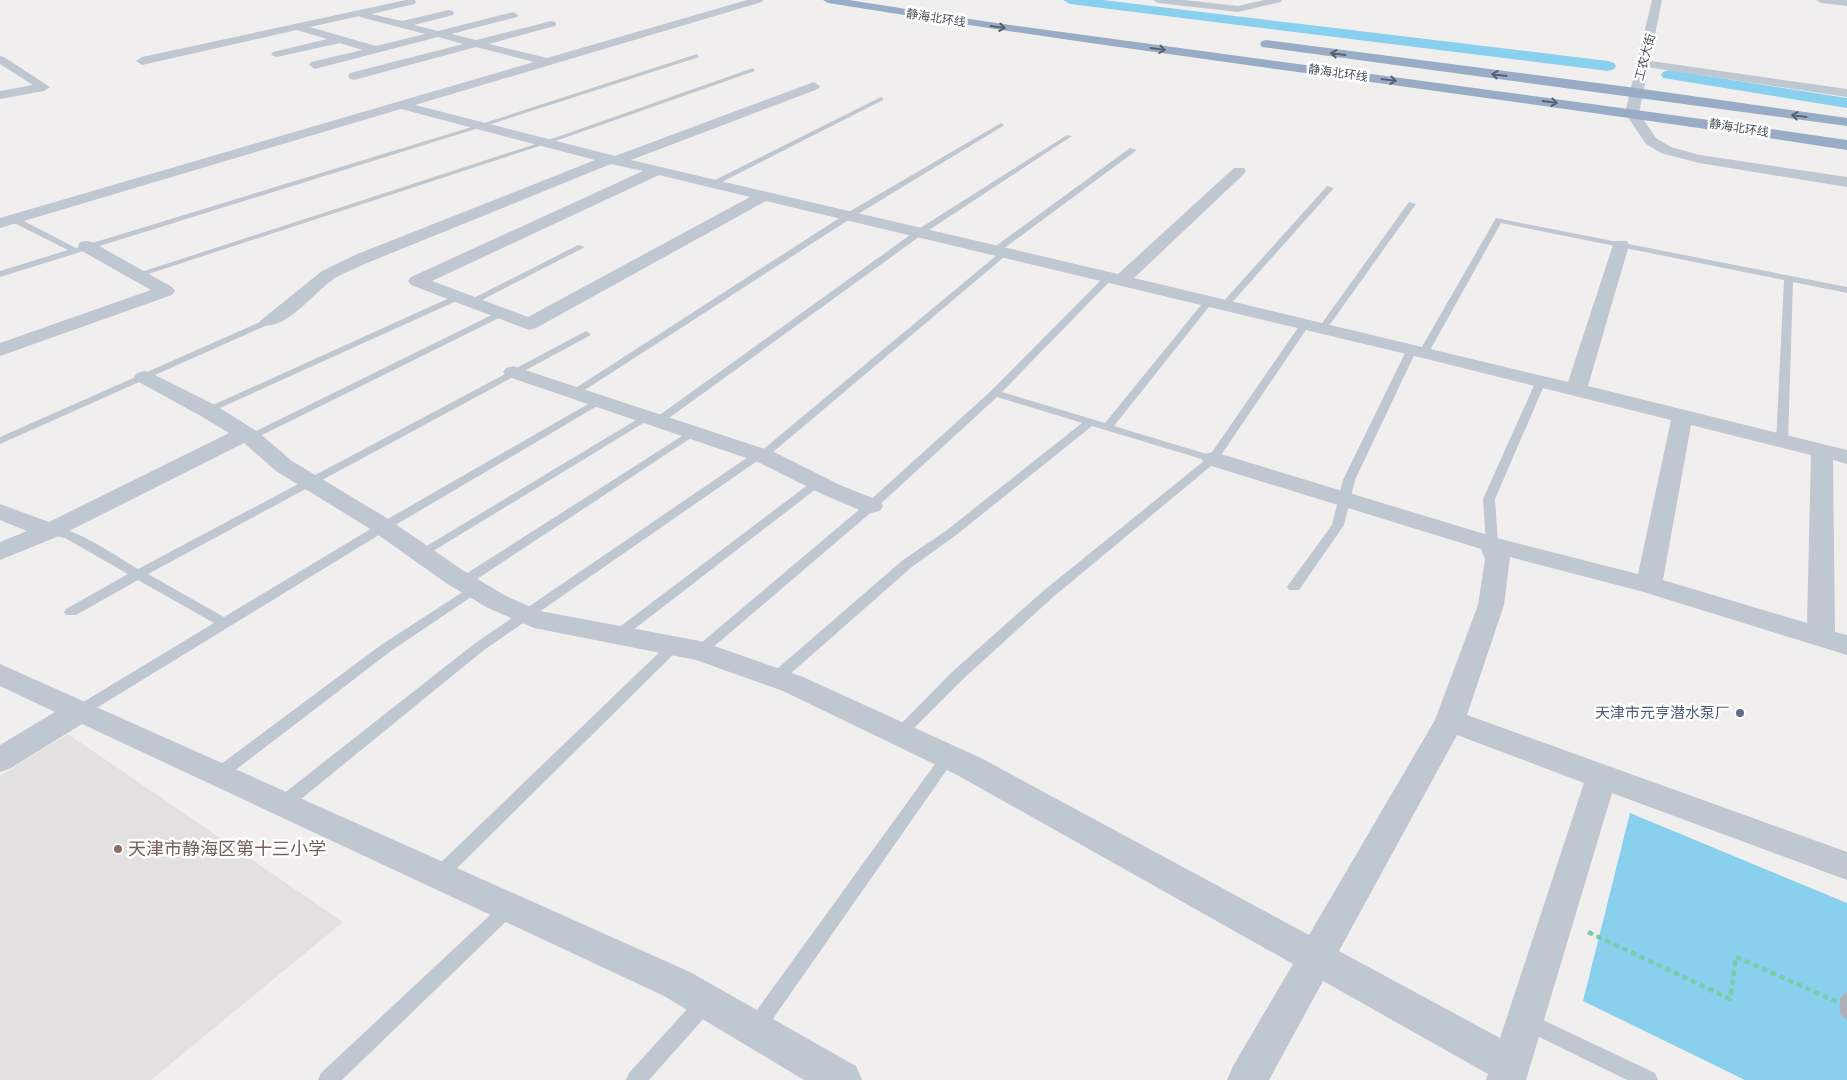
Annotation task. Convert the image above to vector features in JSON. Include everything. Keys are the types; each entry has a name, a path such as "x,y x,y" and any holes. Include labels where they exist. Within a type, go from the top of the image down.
{"highway":[{"name":"静海北环线","path":"828,0 999,27 1632,113 1847,145"},
{"name":"静海北环线","path":"1253,43 1636,92 1847,122"}],"street":[{"path":"0,205 6,221 758,0"},
{"path":"1158,0 1238,9 1277,0"},
{"name":"工农大街","path":"1632,113 1658,0"},
{"path":"1821,0 1847,3"},
{"path":"142,60 411,2"},
{"path":"338,7 358,14 548,62"},
{"path":"277,54 449,13"},
{"path":"315,65 513,15"},
{"path":"354,76 551,24"},
{"path":"298,27 440,68"},
{"path":"0,59 44,87 0,95"},
{"path":"1644,64 1847,93"},
{"path":"466,75 484,80"},
{"path":"269,320 292,305 328,275 361,259 613,159 814,86"},
{"path":"400,105 542,143 1418,350 1847,457"},
{"path":"1632,113 1651,141 1666,150 1700,159 1847,182"},
{"path":"658,170 418,281 530,324 765,195"},
{"path":"1115,279 1238,171"},
{"path":"1576,390 1621,245"},
{"path":"0,350 166,291 80,248"},
{"path":"513,372 760,455 817,483 872,506"},
{"path":"144,377 207,410 248,436 284,466 383,527 497,602 534,619 688,648 776,678 793,684 948,756 1316,956 1508,1072 1602,775"},
{"path":"1649,584 1682,417"},
{"path":"0,552 23,540 50,531 248,436"},
{"path":"1821,637 1822,451"},
{"path":"1212,459 1492,544 1649,584 1847,645"},
{"path":"0,511 50,531"},
{"path":"1247,1080 1450,720 1491,605 1498,559 1492,544"},
{"path":"0,674 677,984 842,1080"},
{"path":"0,760 80,710"},
{"path":"1450,720 1847,866"}],"lane":[{"path":"0,274 480,126 697,56"},
{"path":"136,275 542,143 753,70"},
{"path":"712,183 881,99"},
{"path":"573,393 850,215 1000,124"},
{"path":"421,553 652,419 920,232 1069,136"},
{"path":"284,804 479,647 760,455 1001,251 1133,150"},
{"path":"1107,427 1217,303 1330,188"},
{"path":"1323,328 1412,204"},
{"path":"1294,587 1338,525 1349,480 1418,350 1499,220 1847,290"},
{"path":"6,221 80,248"},
{"path":"207,410 581,247"},
{"path":"1782,442 1788,278"},
{"path":"439,875 688,648 872,506 1115,279"},
{"path":"248,436 502,313"},
{"path":"0,441 269,320"},
{"path":"898,734 957,676 1047,596 1212,459 1305,324"},
{"path":"71,612 138,574 586,334"},
{"path":"1492,544 1489,500 1541,381"},
{"path":"995,393 1212,459"},
{"path":"80,710 383,527 599,402"},
{"path":"776,678 908,563 951,533 1090,422"},
{"path":"219,774 469,585 693,432"},
{"path":"618,634 817,483"},
{"path":"50,531 69,535 224,623"},
{"path":"755,1029 948,756"},
{"path":"328,1080 510,907"},
{"path":"636,1080 707,1001"},
{"path":"1525,1020 1648,1080"}],"path":[{"path":"1592,934 1730,999 1736,957 1840,1003"}],"shaded area":[{"name":"天津市静海区第十三小学","path":"68,734 343,922 151,1080 0,1080 0,776"}],"water":[{"path":"1630,813 1847,903 1847,1080 1745,1080 1583,1001"}],"waterway":[{"path":"1070,0 1608,66"},
{"path":"1669,75 1847,103"}],"place":[{"name":"天津市元亨潜水泵厂","path":"1740,713"},
{"name":"天津市静海区第十三小学","path":"118,849"}]}
